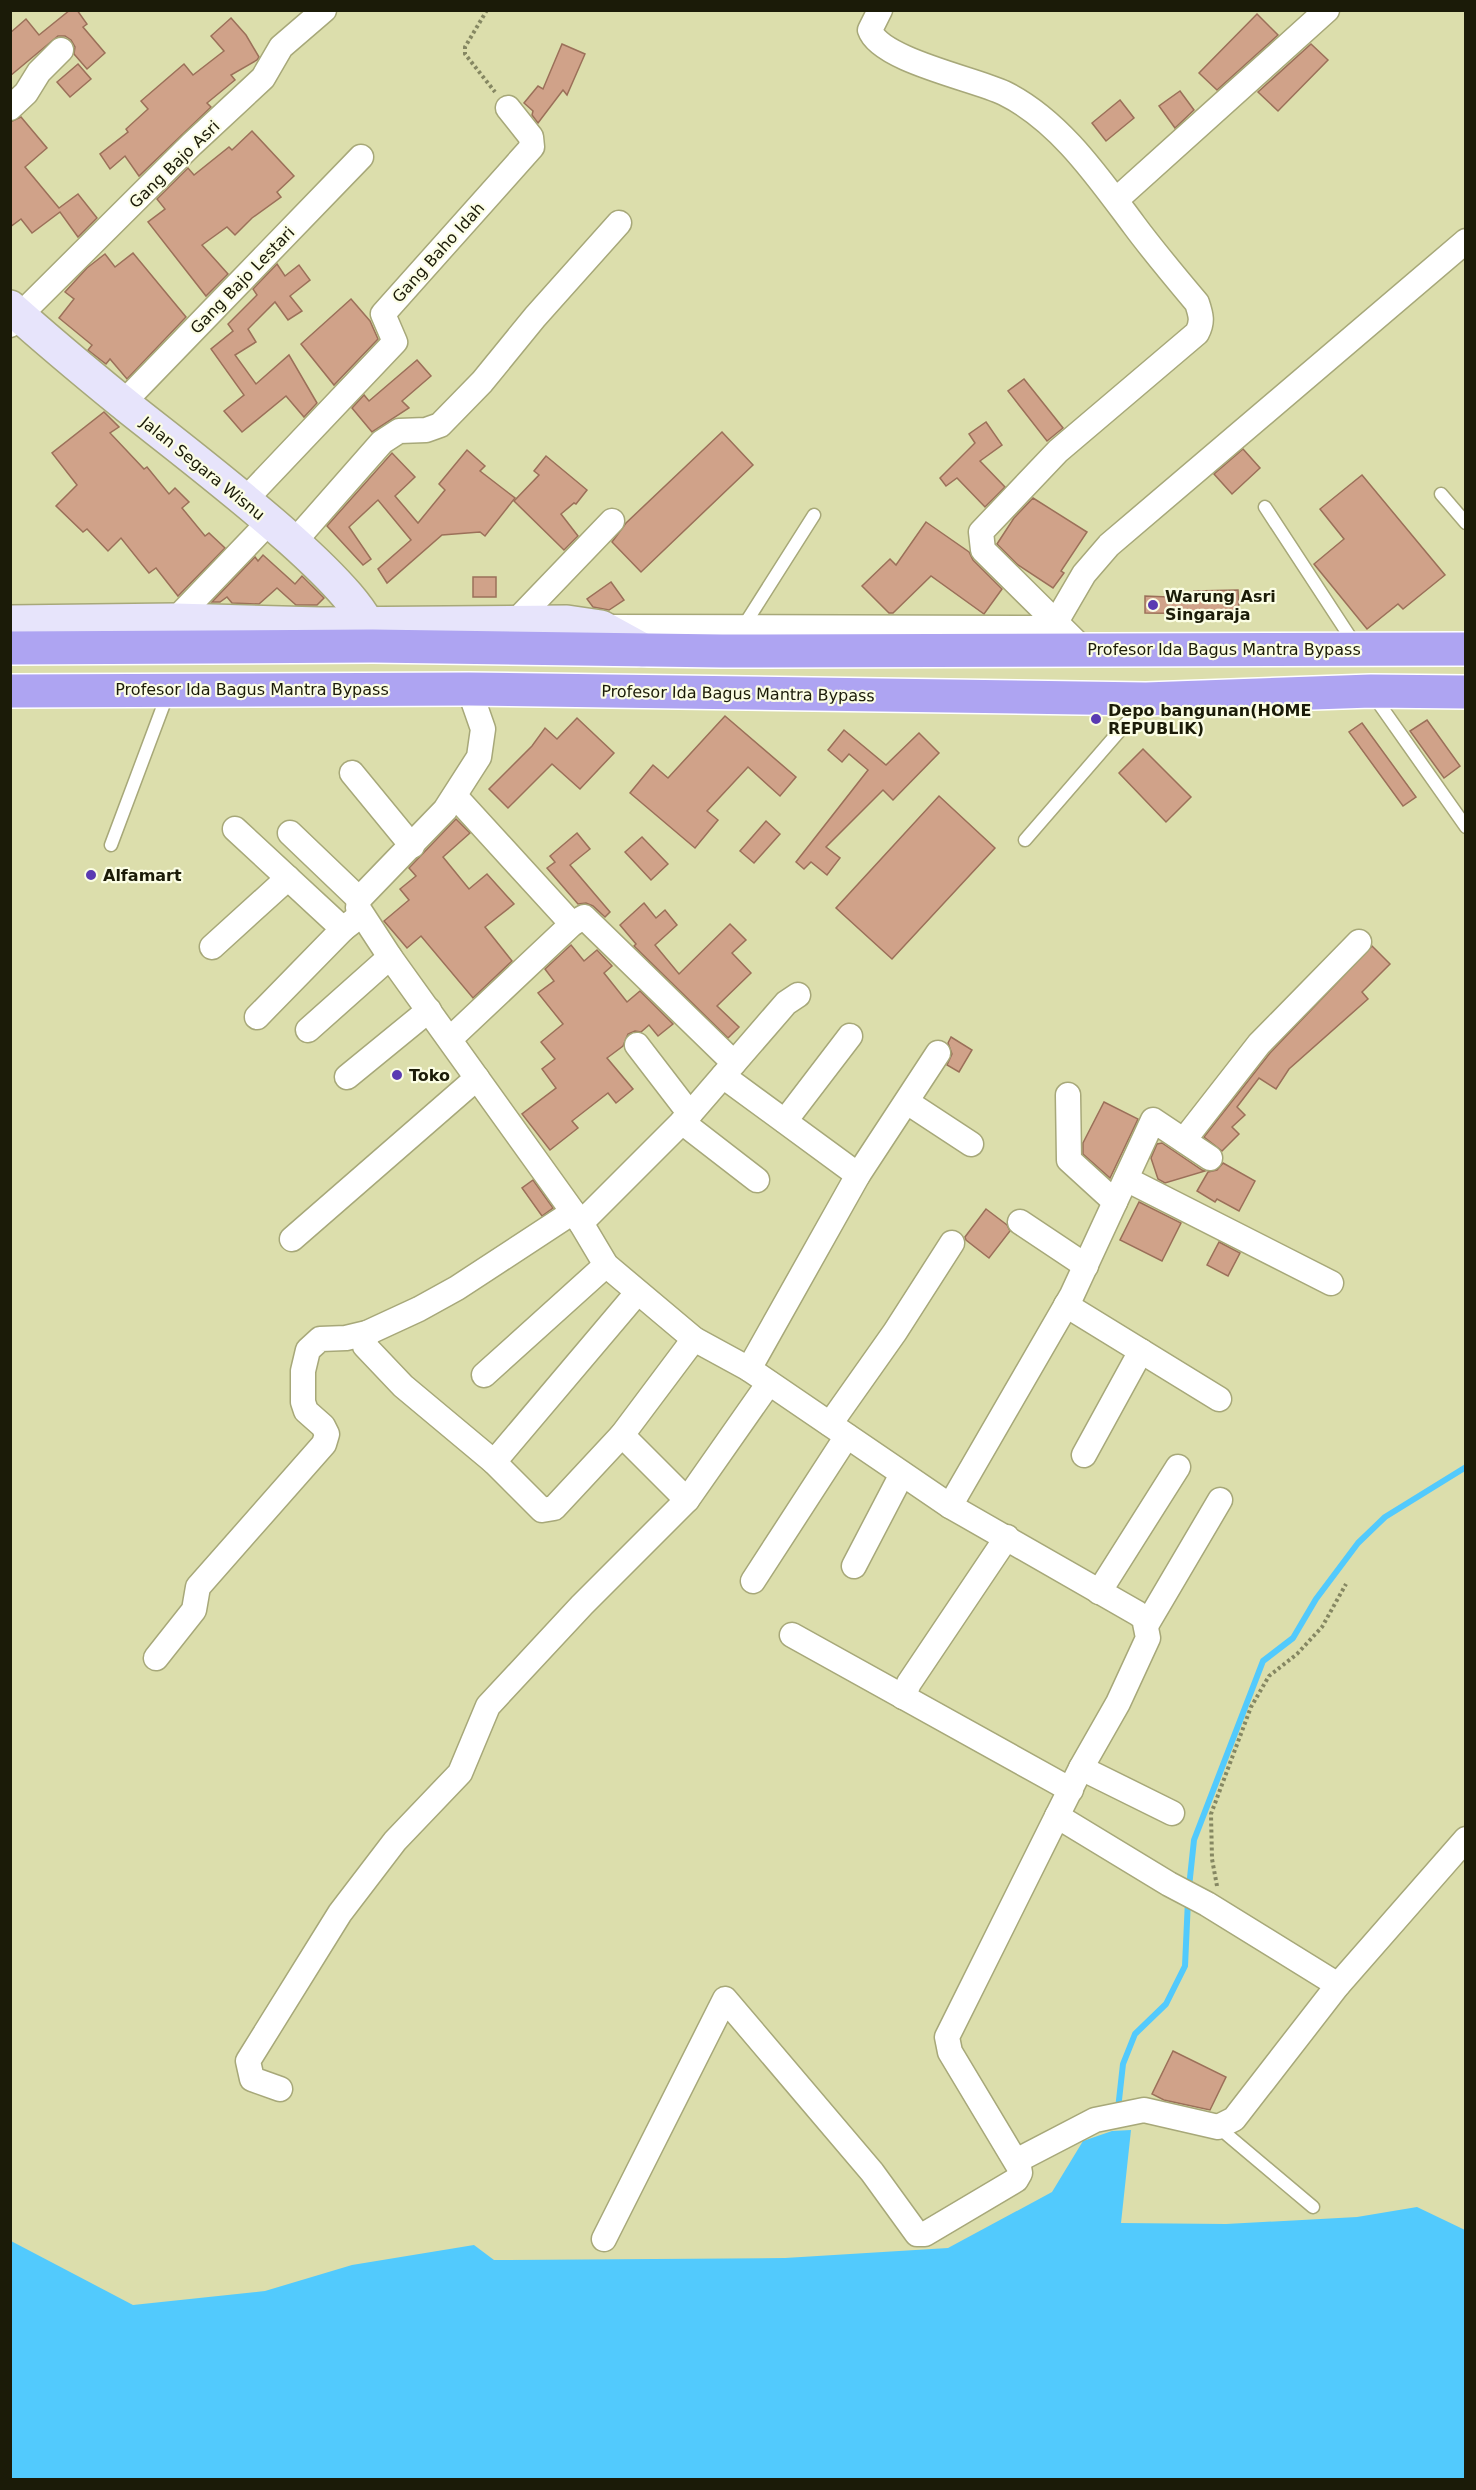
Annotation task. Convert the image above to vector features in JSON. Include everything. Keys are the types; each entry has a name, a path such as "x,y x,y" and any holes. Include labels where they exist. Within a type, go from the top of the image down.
{"highway":[{"name":"Profesor Ida Bagus Mantra Bypass","path":"10,648 371,635 431,648 643,650 1067,633 1358,649 1466,649"},
{"path":"431,648 434,689"},
{"name":"Profesor Ida Bagus Mantra Bypass","path":"10,690 469,689 1146,699 1371,691 1466,692"}],"street":[{"name":"Gang Bajo Asri","path":"14,316 257,84 280,47 324,10"},
{"path":"880,10 870,30 878,43 898,54 1003,92 1036,111 1069,145 1116,200 1197,303 1202,316 1201,326 1197,333 1058,451 981,532 982,550 1067,633"},
{"path":"1116,200 1326,10"},
{"path":"10,108 26,93 39,72 61,50"},
{"name":"Gang Baho Idah","path":"245,500 395,342 383,314 532,147 531,137 508,108"},
{"name":"Gang Bajo Lestari","path":"123,403 361,157"},
{"path":"294,542 382,442 399,431 426,430 440,425 482,382 534,317 619,223"},
{"path":"1067,633 1084,574 1110,544 1466,241"},
{"name":"Jalan Segara Wisnu","path":"14,316 245,500 294,542 332,578 371,635"},
{"path":"513,624 612,521"},
{"path":"175,620 269,522"},
{"path":"10,622 175,620 371,635 567,622 601,627 743,627 1067,633"},
{"path":"601,627 643,650"},
{"path":"257,1017 354,915 455,796 481,750 483,729 469,689"},
{"path":"352,773 412,846"},
{"path":"455,796 572,924"},
{"path":"235,829 288,878 354,915"},
{"path":"290,833 390,957 429,1010 577,1217 606,1265 694,1339 769,1383 950,1506 1144,1618 1147,1624 1148,1638 1118,1703 1081,1768 947,2037 950,2052 1016,2161 1020,2173 1016,2181 925,2234 917,2234 872,2172 725,1998 604,2238"},
{"path":"212,947 288,878"},
{"path":"450,1039 572,924 586,918 728,1070 785,1121 858,1175"},
{"path":"1184,1140 1259,1044 1359,942"},
{"path":"308,1030 390,957"},
{"path":"156,1658 194,1610 198,1587 324,1444 327,1434 323,1426 306,1411 303,1402 303,1371 308,1350 320,1339 346,1338 367,1333 419,1309 577,1217 686,1118 786,1003 798,995"},
{"path":"347,1077 429,1010"},
{"path":"785,1121 849,1036"},
{"path":"637,1045 686,1118 757,1180"},
{"path":"749,1370 858,1175 938,1053"},
{"path":"292,1239 477,1078"},
{"path":"1068,1095 1069,1160 1115,1202"},
{"path":"907,1102 971,1144"},
{"path":"950,1506 1066,1305 1153,1120 1210,1158"},
{"path":"1126,1179 1331,1283"},
{"path":"1020,1222 1086,1266"},
{"path":"753,1581 894,1332 952,1243"},
{"path":"484,1375 606,1265"},
{"path":"494,1462 637,1293"},
{"path":"1066,1305 1219,1399"},
{"path":"367,1333 366,1346 381,1364 438,1417 494,1462 542,1510 548,1511 554,1508 622,1435 694,1339"},
{"path":"1084,1455 1141,1351"},
{"path":"280,2089 252,2079 248,2061 340,1913 395,1841 460,1773 488,1706 582,1605 687,1500 769,1383"},
{"path":"622,1435 687,1500"},
{"path":"1099,1592 1178,1467"},
{"path":"854,1566 903,1474"},
{"path":"1147,1624 1220,1500"},
{"path":"903,1696 909,1683 1006,1537"},
{"path":"792,1635 1071,1790"},
{"path":"1081,1768 1172,1813"},
{"path":"1057,1816 1169,1884 1215,1908 1338,1986"},
{"path":"1016,2161 1095,2120 1144,2110 1218,2127 1237,2115 1338,1986 1466,1839"}],"lane":[{"path":"1441,494 1466,523"},
{"path":"1264,507 1358,649"},
{"path":"743,627 814,515"},
{"path":"111,845 169,689"},
{"path":"1371,691 1466,827"},
{"path":"1025,840 1146,699"},
{"path":"1218,2127 1313,2207"}],"path":[{"path":"487,10 465,47 465,54 508,108"},
{"path":"1215,1908 1211,1814 1251,1707 1269,1676 1297,1654 1322,1627 1346,1584"}],"water":[{"path":"1131,2130 1121,2223 1226,2224 1357,2217 1417,2207 1465,2230 1465,2479 11,2479 11,2241 133,2305 265,2291 352,2265 474,2245 494,2260 785,2258 948,2248 1052,2192 1083,2141 1112,2131"}],"building":[{"path":"70,10 77,10 87,24 83,27 105,53 87,69 74,54 75,47 71,40 65,36 58,36 10,76 10,33 26,19 39,35"},
{"path":"1257,14 1278,35 1217,90 1199,73"},
{"path":"231,18 246,35 259,57 257,60 231,75 235,80 207,103 211,107 139,176 125,156 110,169 100,154 128,132 126,129 148,109 141,101 184,64 193,75 224,51 211,36"},
{"path":"562,44 585,54 567,95 563,90 538,123 532,115 533,111 524,103 538,86 543,89"},
{"path":"1311,44 1328,60 1278,111 1258,92"},
{"path":"78,64 91,79 70,97 57,82"},
{"path":"1180,91 1194,110 1175,128 1159,106"},
{"path":"1120,100 1134,118 1106,141 1092,123"},
{"path":"21,117 47,148 25,167 59,208 78,194 97,218 78,237 60,212 32,233 21,219 10,227 10,122"},
{"path":"252,131 294,176 277,192 281,197 252,218 235,235 227,227 202,245 228,274 206,296 148,222 165,209 157,199 188,168 194,175 229,147 232,150"},
{"path":"133,253 186,317 127,379 110,359 106,364 88,350 92,345 59,318 74,299 65,292 87,268 105,254 115,267"},
{"path":"277,264 285,276 299,265 310,280 290,296 302,311 288,320 275,302 248,329 256,342 235,355 256,384 289,355 317,403 304,417 286,396 242,432 224,411 244,395 211,349 233,331 228,324 257,295 253,289"},
{"path":"351,299 370,321 378,339 334,385 301,344"},
{"path":"417,360 431,376 402,401 409,408 372,432 352,408 364,395 369,401"},
{"path":"1024,379 1063,428 1047,441 1008,391"},
{"path":"104,412 119,427 110,433 144,469 147,467 169,494 175,488 189,502 182,508 205,536 209,533 225,548 178,596 156,568 149,573 121,538 108,551 87,529 83,532 56,506 77,485 52,453"},
{"path":"986,422 1002,445 980,461 1005,487 985,507 957,478 946,486 940,478 975,443 969,434"},
{"path":"722,432 753,465 641,572 612,542 626,523"},
{"path":"1243,449 1260,468 1232,494 1214,474"},
{"path":"467,450 485,466 480,471 515,498 485,536 480,532 442,535 387,583 378,569 411,540 378,500 349,527 371,559 363,565 327,526 392,453 415,477 395,496 418,523 445,490 439,484"},
{"path":"546,456 587,490 576,504 574,503 561,514 578,536 564,550 514,501 539,475 534,471"},
{"path":"1362,475 1445,575 1403,609 1398,604 1367,629 1314,564 1344,539 1320,509"},
{"path":"1033,498 1087,532 1061,571 1064,573 1053,588 1018,565 997,544 1014,518"},
{"path":"926,522 969,552 973,560 1002,589 984,614 931,576 893,613 889,613 862,586 890,559 896,565"},
{"path":"263,555 295,584 302,576 324,598 317,605 296,605 277,588 259,604 232,603 227,597 220,602 212,602 255,557 258,561"},
{"path":"473,577 496,577 496,597 473,597"},
{"path":"611,582 624,600 609,610 593,607 587,599"},
{"path":"1238,590 1239,614 1145,613 1145,596 1194,598 1194,591"},
{"path":"725,716 796,777 780,796 748,767 707,811 718,820 695,848 630,793 653,765 668,778"},
{"path":"577,718 614,753 580,789 552,764 508,808 489,789 532,746 545,728 557,739"},
{"path":"1427,720 1460,766 1444,778 1410,731"},
{"path":"1362,723 1416,797 1403,806 1349,732"},
{"path":"844,730 886,765 919,733 939,753 893,800 883,790 826,847 840,858 827,875 811,862 804,869 796,862 868,770 849,754 842,762 828,750"},
{"path":"1143,749 1191,797 1166,822 1119,773"},
{"path":"939,796 995,848 892,959 836,908"},
{"path":"456,819 470,833 443,857 469,889 487,874 514,904 485,927 512,961 473,998 421,936 407,948 384,921 409,900 400,889 416,876 409,868"},
{"path":"766,821 780,834 754,863 740,851"},
{"path":"577,833 590,849 570,865 610,912 605,917 593,906 586,903 578,904 547,868 555,862 550,856"},
{"path":"642,837 668,864 651,880 625,852"},
{"path":"644,903 656,918 665,910 677,925 655,945 679,974 730,924 746,940 732,953 751,973 717,1006 739,1027 728,1038 634,946 636,944 620,925"},
{"path":"571,945 584,961 597,950 612,966 604,973 627,1002 640,991 673,1024 658,1036 649,1025 641,1032 635,1031 628,1034 623,1046 607,1058 633,1089 616,1103 608,1093 572,1121 578,1128 550,1150 522,1114 556,1088 542,1069 555,1059 541,1042 563,1024 538,993 554,981 545,969"},
{"path":"1372,946 1390,964 1362,992 1368,999 1289,1069 1276,1089 1259,1078 1237,1107 1245,1115 1232,1127 1239,1134 1222,1151 1204,1137 1270,1053"},
{"path":"951,1037 972,1050 959,1072 947,1065 952,1054 948,1043"},
{"path":"1104,1102 1138,1119 1110,1178 1083,1154 1083,1143"},
{"path":"1162,1143 1205,1171 1165,1183 1158,1179 1151,1158 1157,1144"},
{"path":"1223,1163 1255,1181 1239,1211 1217,1199 1215,1202 1197,1191 1208,1172 1217,1170"},
{"path":"533,1180 553,1208 542,1216 522,1188"},
{"path":"1139,1202 1181,1223 1162,1261 1120,1240"},
{"path":"986,1209 1007,1225 1010,1231 989,1258 965,1237"},
{"path":"1219,1242 1240,1253 1228,1276 1207,1265"},
{"path":"1173,2051 1226,2077 1210,2110 1164,2100 1152,2094"}],"waterway":[{"path":"1189,1887 1194,1840 1263,1661 1293,1638 1316,1599 1358,1543 1385,1517 1466,1467"},
{"path":"1118,2109 1123,2064 1135,2034 1166,2004 1185,1966 1188,1900"}],"place":[{"name":"Warung Asri Singaraja","path":"1153,605"},
{"name":"Depo bangunan(HOME REPUBLIK)","path":"1096,719"},
{"name":"Alfamart","path":"91,875"},
{"name":"Toko","path":"397,1075"}]}
